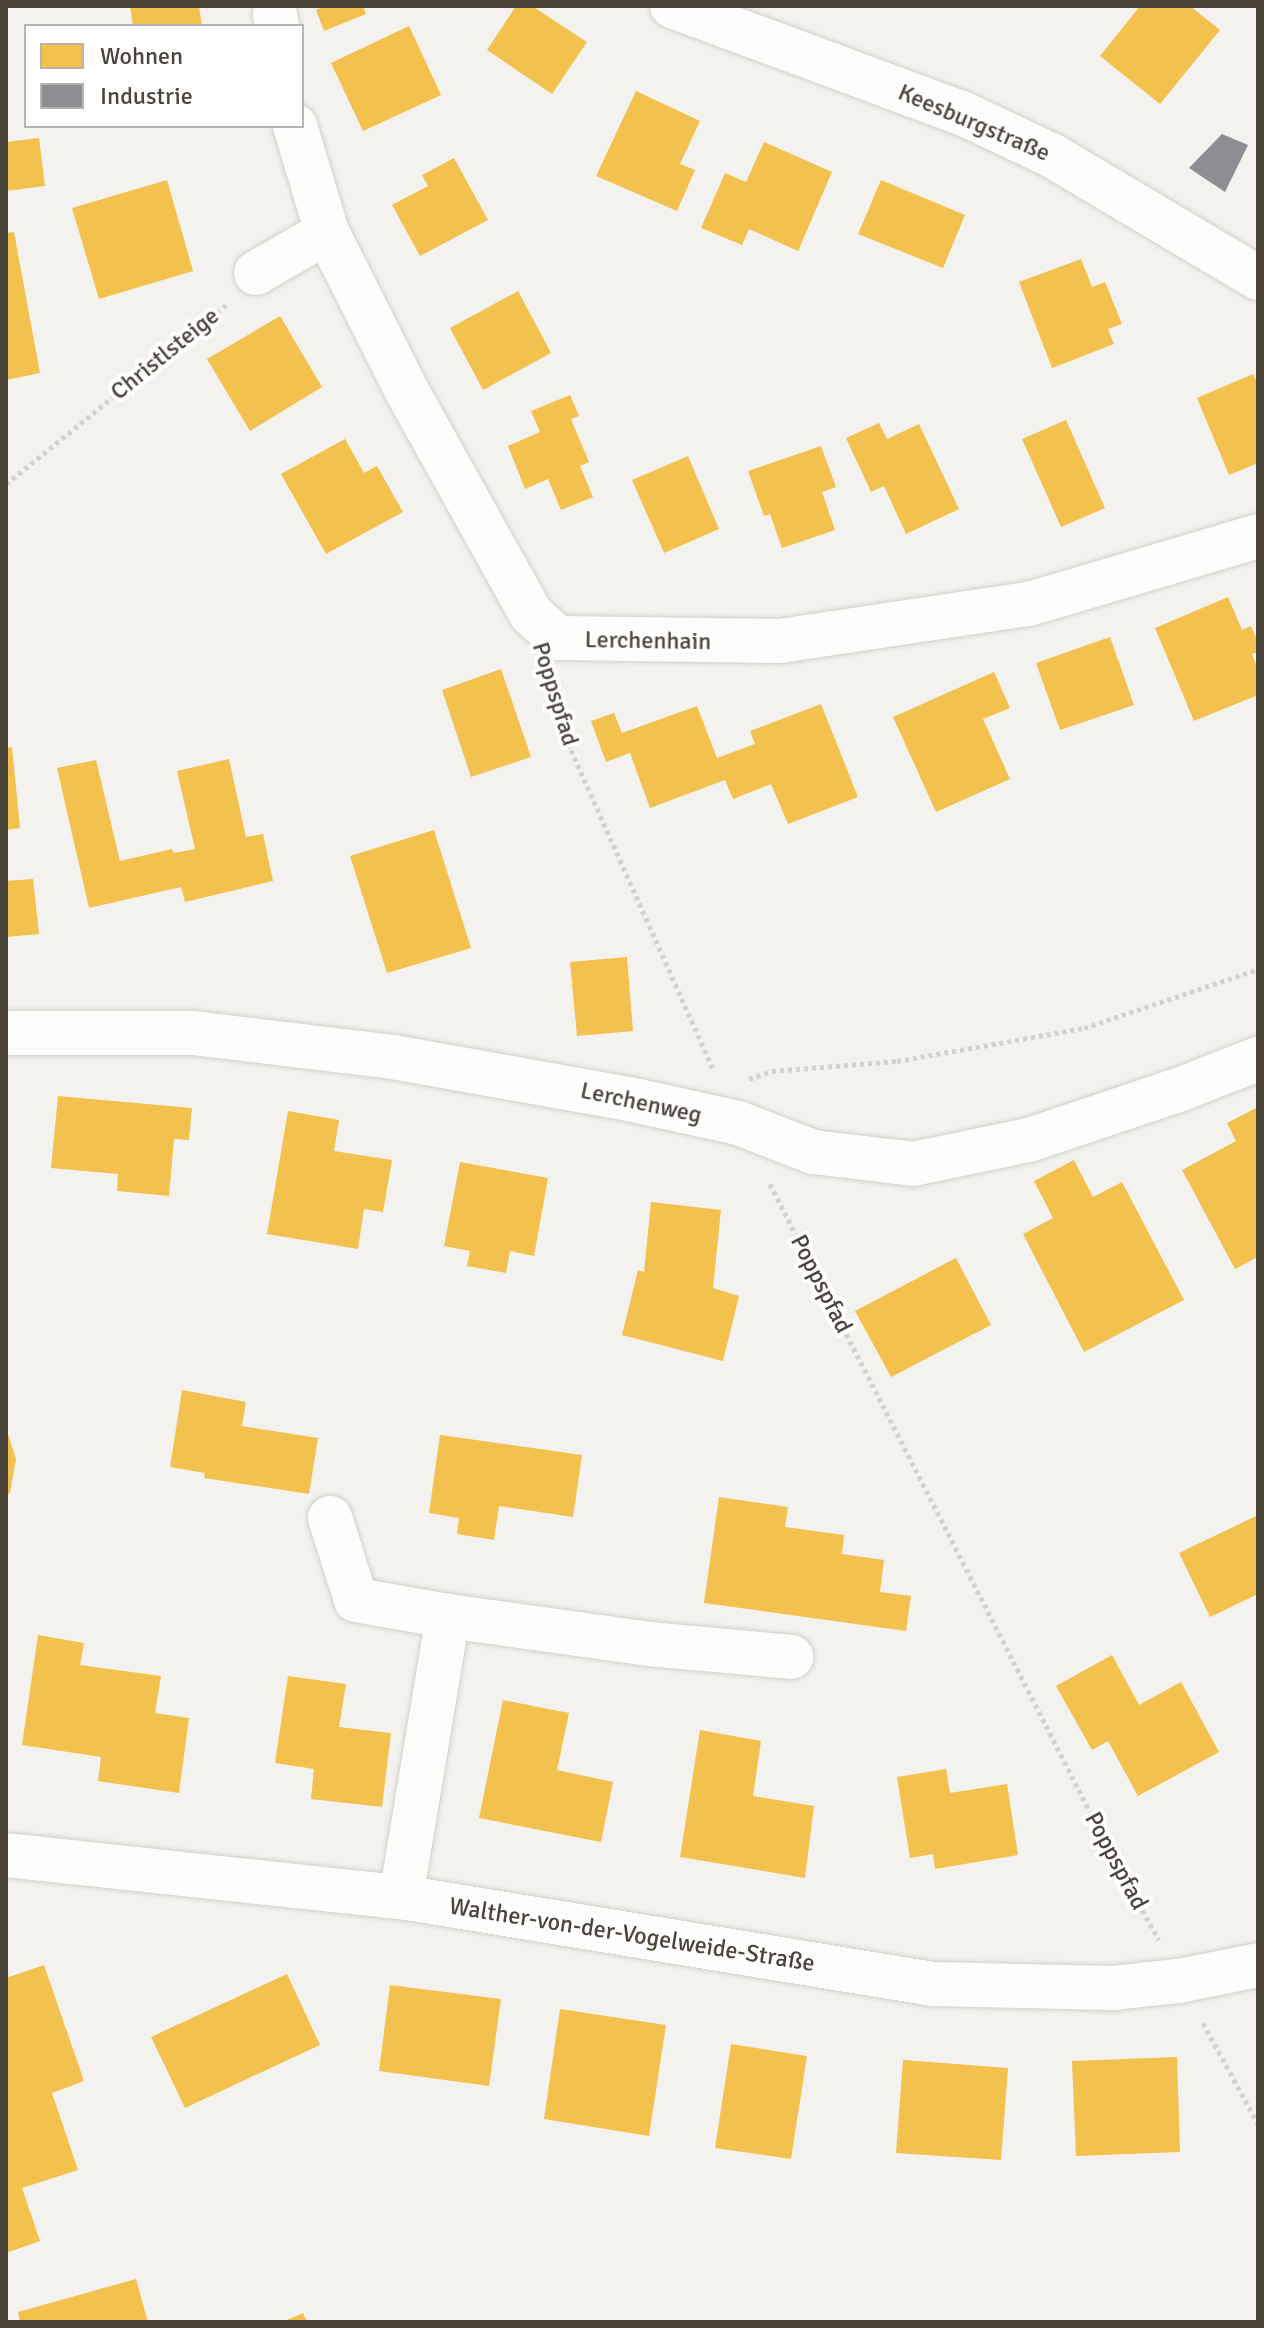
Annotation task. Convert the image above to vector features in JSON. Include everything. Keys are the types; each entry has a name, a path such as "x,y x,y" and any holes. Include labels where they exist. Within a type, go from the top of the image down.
{"street":[{"name":"Keesburgstraße","path":"672,6 962,113 1051,155 1258,278"},
{"name":"Lerchenhain","path":"296,128 327,232 408,393 531,614 558,638 780,641 1029,604 1258,536"},
{"path":"256,273 327,232"},
{"name":"Lerchenweg","path":"6,1033 193,1033 377,1055 615,1096 730,1106 813,1152 913,1164 1029,1140 1181,1089 1258,1059"},
{"path":"330,1518 356,1600 649,1644 791,1657"},
{"path":"401,1897 448,1616"},
{"name":"Walther-von-der-Vogelweide-Straße","path":"6,1855 401,1897 933,1984 1113,1988 1179,1981 1258,1965"}],"path":[{"name":"Christlsteige","path":"6,484 244,291 256,273"},
{"name":"Poppspfad","path":"531,614 571,750 730,1106 1108,1847 1156,1934"},
{"path":"730,1106 772,1071 897,1061 1084,1028 1258,969"},
{"path":"1179,1981 1258,2124"}],"building: Wohnen":[{"path":"130,6 199,6 202,24 133,24"},
{"path":"325,6 363,6 366,14 324,31 316,10"},
{"path":"516,6 532,6 587,42 552,94 487,50"},
{"path":"1140,6 1190,6 1220,30 1160,104 1100,56"},
{"path":"409,26 441,95 363,131 331,63"},
{"path":"636,91 700,121 680,164 695,170 677,211 596,176"},
{"path":"39,138 45,186 6,191 6,142"},
{"path":"764,142 832,172 798,251 749,229 742,245 701,228 725,173 746,182"},
{"path":"454,158 488,220 420,256 392,205 428,186 422,175"},
{"path":"167,180 193,271 99,299 72,208"},
{"path":"881,180 965,215 943,268 858,234"},
{"path":"14,232 40,373 6,380 6,233"},
{"path":"1081,259 1092,287 1105,282 1122,324 1108,329 1114,344 1052,368 1019,282"},
{"path":"518,291 551,353 483,390 450,328"},
{"path":"280,316 322,387 250,431 207,359"},
{"path":"1253,374 1258,385 1258,463 1229,475 1197,398"},
{"path":"570,395 579,416 571,419 589,462 580,466 593,497 561,510 548,479 525,489 508,446 540,432 531,411"},
{"path":"1066,420 1105,508 1061,527 1022,439"},
{"path":"879,423 887,439 919,424 959,509 906,534 884,486 871,492 846,438"},
{"path":"345,439 364,473 377,466 403,512 326,554 281,474"},
{"path":"821,446 836,487 822,492 835,530 782,548 770,514 764,516 748,471"},
{"path":"688,456 719,529 664,553 632,480"},
{"path":"1228,597 1242,630 1251,626 1258,642 1258,652 1252,654 1258,669 1258,695 1194,721 1155,628"},
{"path":"1110,637 1134,705 1060,730 1036,663"},
{"path":"501,669 531,757 471,777 442,690"},
{"path":"994,672 1010,708 983,719 1010,779 936,812 893,717"},
{"path":"821,704 858,797 788,824 771,784 733,799 725,780 650,808 630,753 606,762 591,721 614,713 622,733 697,706 717,758 755,744 750,731"},
{"path":"12,747 20,828 6,830 6,748"},
{"path":"229,759 246,837 263,834 273,881 185,902 181,887 89,908 57,768 96,760 120,861 172,849 174,853 195,849 177,771"},
{"path":"434,830 471,948 387,973 350,856"},
{"path":"33,879 39,934 6,937 6,881"},
{"path":"627,957 633,1031 577,1036 570,962"},
{"path":"58,1096 192,1108 189,1140 174,1139 169,1196 117,1191 118,1174 51,1168"},
{"path":"1258,1107 1258,1257 1235,1269 1182,1170 1236,1141 1227,1123"},
{"path":"288,1111 339,1120 334,1151 392,1160 383,1212 364,1209 358,1249 267,1234"},
{"path":"1074,1160 1093,1197 1122,1182 1184,1300 1084,1352 1023,1234 1053,1218 1034,1181"},
{"path":"460,1162 548,1178 534,1256 510,1251 506,1273 467,1266 470,1251 444,1246"},
{"path":"651,1202 721,1210 713,1288 739,1296 723,1361 622,1335 638,1270 644,1272"},
{"path":"956,1258 991,1325 891,1377 855,1311"},
{"path":"182,1390 246,1402 242,1426 318,1438 309,1494 204,1478 205,1473 170,1467"},
{"path":"7,1431 16,1459 10,1493 6,1496"},
{"path":"440,1435 582,1455 573,1517 499,1506 494,1540 457,1534 459,1518 429,1513"},
{"path":"719,1497 788,1507 785,1527 844,1535 842,1554 884,1560 880,1592 911,1596 906,1631 704,1603"},
{"path":"1258,1515 1258,1594 1210,1617 1179,1553"},
{"path":"38,1635 84,1643 80,1665 161,1676 155,1713 189,1718 179,1793 98,1781 101,1757 22,1745"},
{"path":"1112,1655 1139,1705 1181,1682 1219,1752 1138,1796 1108,1741 1092,1750 1056,1686"},
{"path":"288,1676 346,1684 339,1727 391,1733 382,1807 311,1799 314,1769 275,1763"},
{"path":"503,1700 569,1713 557,1770 613,1782 601,1842 479,1818"},
{"path":"700,1730 761,1741 753,1796 814,1806 805,1878 680,1857"},
{"path":"946,1769 950,1793 1007,1784 1018,1855 935,1869 933,1854 910,1858 897,1777"},
{"path":"44,1965 84,2081 52,2093 78,2170 22,2188 40,2241 6,2253 6,1978"},
{"path":"287,1974 320,2045 185,2108 151,2037"},
{"path":"390,1985 501,1999 489,2086 379,2071"},
{"path":"560,2009 666,2025 649,2136 544,2119"},
{"path":"731,2044 807,2056 791,2159 715,2148"},
{"path":"1177,2057 1180,2152 1076,2156 1072,2061"},
{"path":"903,2060 1008,2068 1001,2160 896,2153"},
{"path":"136,2279 148,2322 20,2322 18,2312"},
{"path":"303,2313 307,2322 282,2322"}],"building: Industrie":[{"path":"1222,134 1248,145 1225,192 1189,168"}]}
